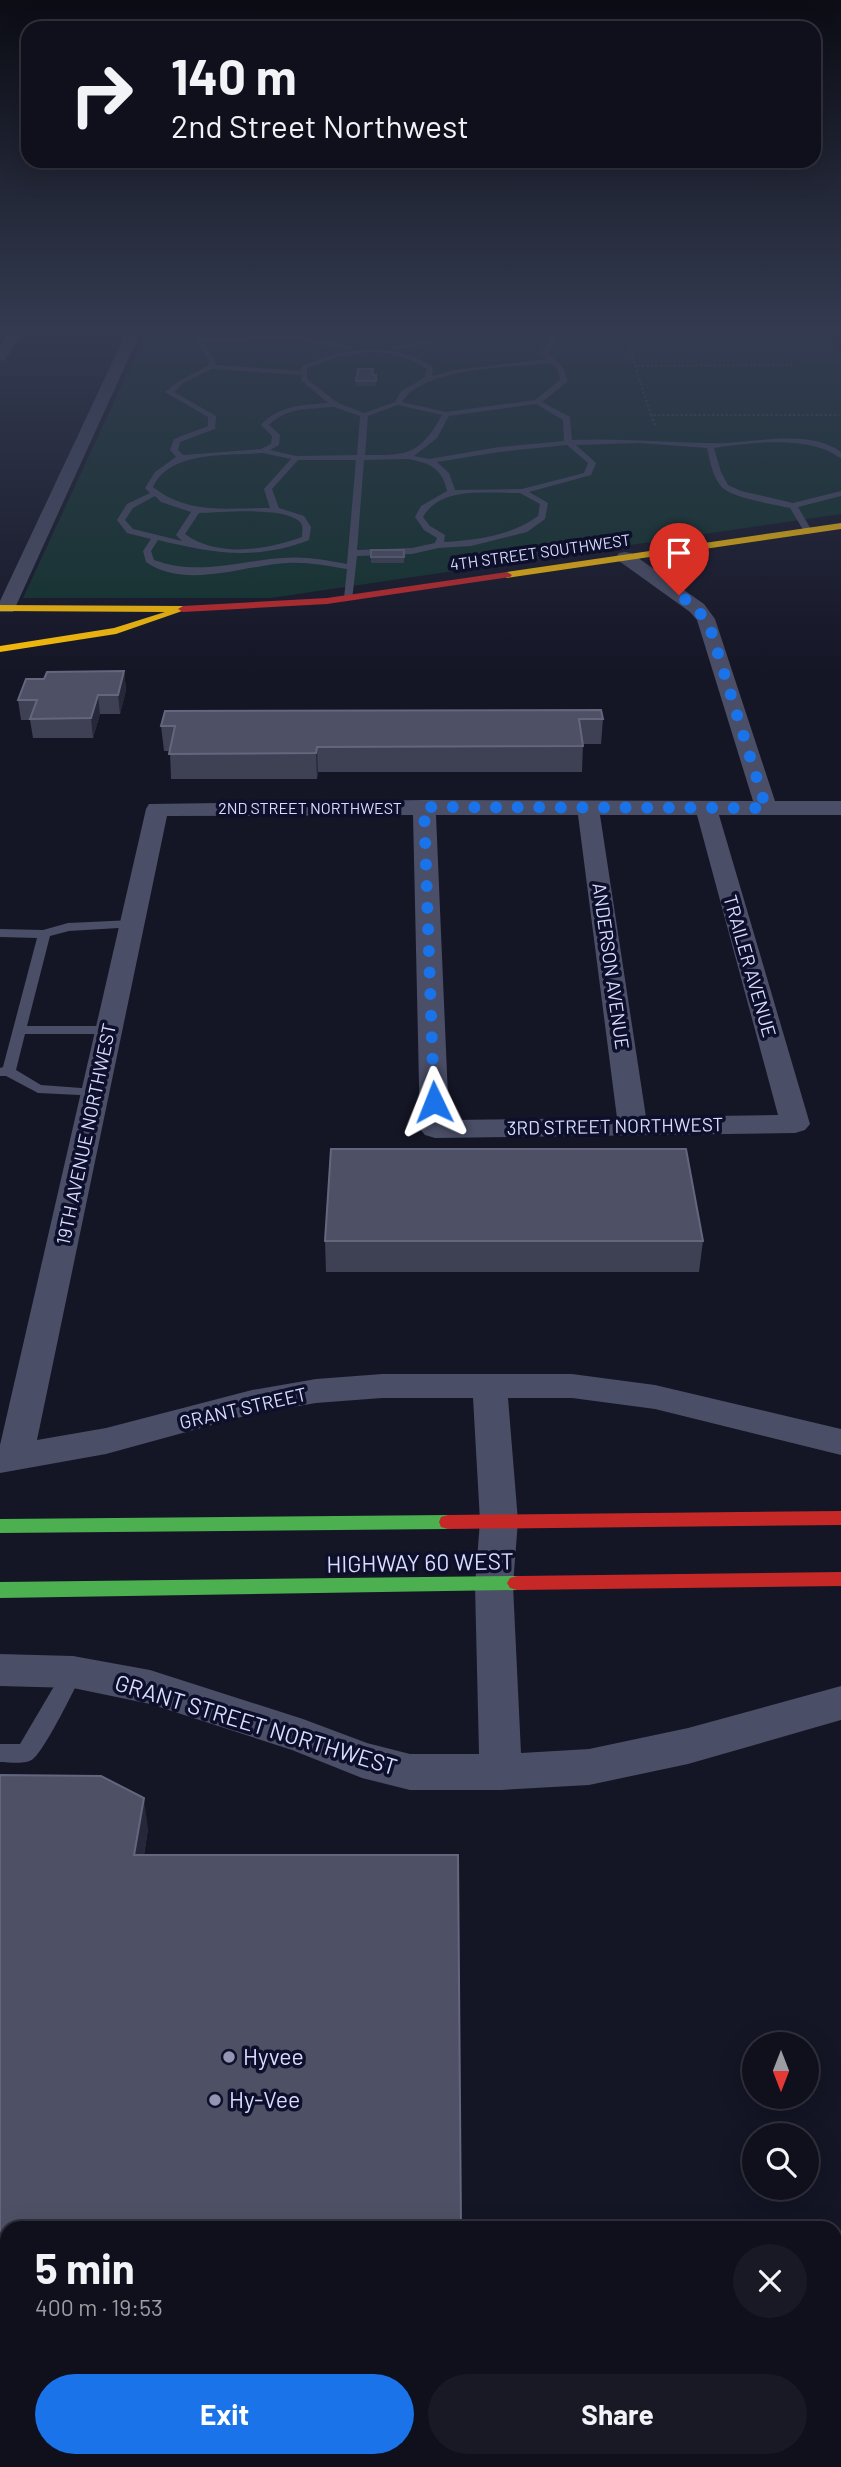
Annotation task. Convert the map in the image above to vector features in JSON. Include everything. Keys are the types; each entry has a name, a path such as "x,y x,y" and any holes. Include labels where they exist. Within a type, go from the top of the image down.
{"street":[{"path":"3,608 80,446"},
{"name":"4TH STREET SOUTHWEST","path":"3,608 183,609 263,607 327,601 841,526"},
{"path":"625,557 697,608 706,620 766,808"},
{"path":"0,649 123,631 158,621 183,609"},
{"name":"3RD STREET NORTHWEST","path":"424,807 435,1129 794,1124"},
{"name":"ANDERSON AVENUE","path":"589,808 633,1125"},
{"name":"TRAILER AVENUE","path":"706,808 794,1124"},
{"name":"2ND STREET NORTHWEST","path":"157,809 841,808"},
{"name":"19TH AVENUE NORTHWEST","path":"8,1459 95,1093 157,809"},
{"name":"GRANT STREET","path":"8,1459 106,1441 252,1402 316,1391 382,1386 572,1386 655,1397 841,1442"},
{"path":"490,1386 499,1521 494,1585 501,1772"},
{"name":"HIGHWAY 60 WEST","path":"0,1526 841,1518"},
{"name":"HIGHWAY 60 WEST","path":"0,1590 841,1579"},
{"name":"GRANT STREET NORTHWEST","path":"0,1670 73,1672 150,1687 303,1736 362,1760 410,1772 501,1772 589,1767 688,1746 841,1703"}],"lane":[{"path":"175,446 174,450 181,458"},
{"path":"263,451 271,446"},
{"path":"349,598 360,446"},
{"path":"408,457 421,446"},
{"path":"429,461 473,452 529,446"},
{"path":"438,545 442,537 427,528 419,517 424,508 451,492 522,491 587,475 592,463 573,446"},
{"path":"710,446 717,472 725,487 793,506 841,494"},
{"path":"826,446 841,456"},
{"path":"155,493 130,506 121,520 130,531 155,539 219,551 251,551 289,546 306,538 307,527 301,517 275,510 196,511 164,500 155,493 149,488 153,477 164,466 181,458 263,451 296,458 408,457 441,466 448,475 451,492"},
{"path":"275,510 268,489 296,458"},
{"path":"354,553 412,551 438,545 471,543 524,530 542,517 544,503 522,491"},
{"path":"793,506 808,531"},
{"path":"189,545 180,536 196,511"},
{"path":"155,539 147,551 150,562 170,571 208,572 280,560 320,561 353,568"},
{"path":"0,933 44,934 68,927 132,924"},
{"path":"44,934 20,1030 5,1071 38,1089 95,1093"},
{"path":"20,1030 108,1030"},
{"path":"0,1753 26,1753 73,1672"}],"green space":[{"path":"94,446 841,446 841,514 270,598 23,598"}],"building":[{"path":"371,550 404,550 404,557 371,557"},
{"path":"124,671 118,695 98,695 91,718 30,719 37,700 18,700 26,679 44,679 47,672"},
{"path":"601,710 603,719 579,719 583,746 317,747 316,753 169,754 175,726 161,726 165,711"},
{"path":"331,1149 686,1149 703,1241 325,1241"},
{"name":"Hyvee","path":"0,1775 101,1776 144,1798 134,1855 458,1855 461,2221 0,2221"}],"traffic: fast":[{"path":"0,1526 448,1522"},
{"path":"0,1590 517,1583"}],"traffic: slow":[{"path":"507,575 841,526"},
{"path":"0,608 183,609 116,631 0,649"}],"traffic: jam":[{"path":"183,609 327,601 507,575"},
{"path":"448,1522 841,1518"},
{"path":"517,1583 841,1579"}],"place":[{"name":"Hyvee","path":"229,2057"},
{"name":"Hy-Vee","path":"215,2100"}],"route":[{"path":"434,1102 424,807 766,808 711,631 697,608 679,595"}]}
